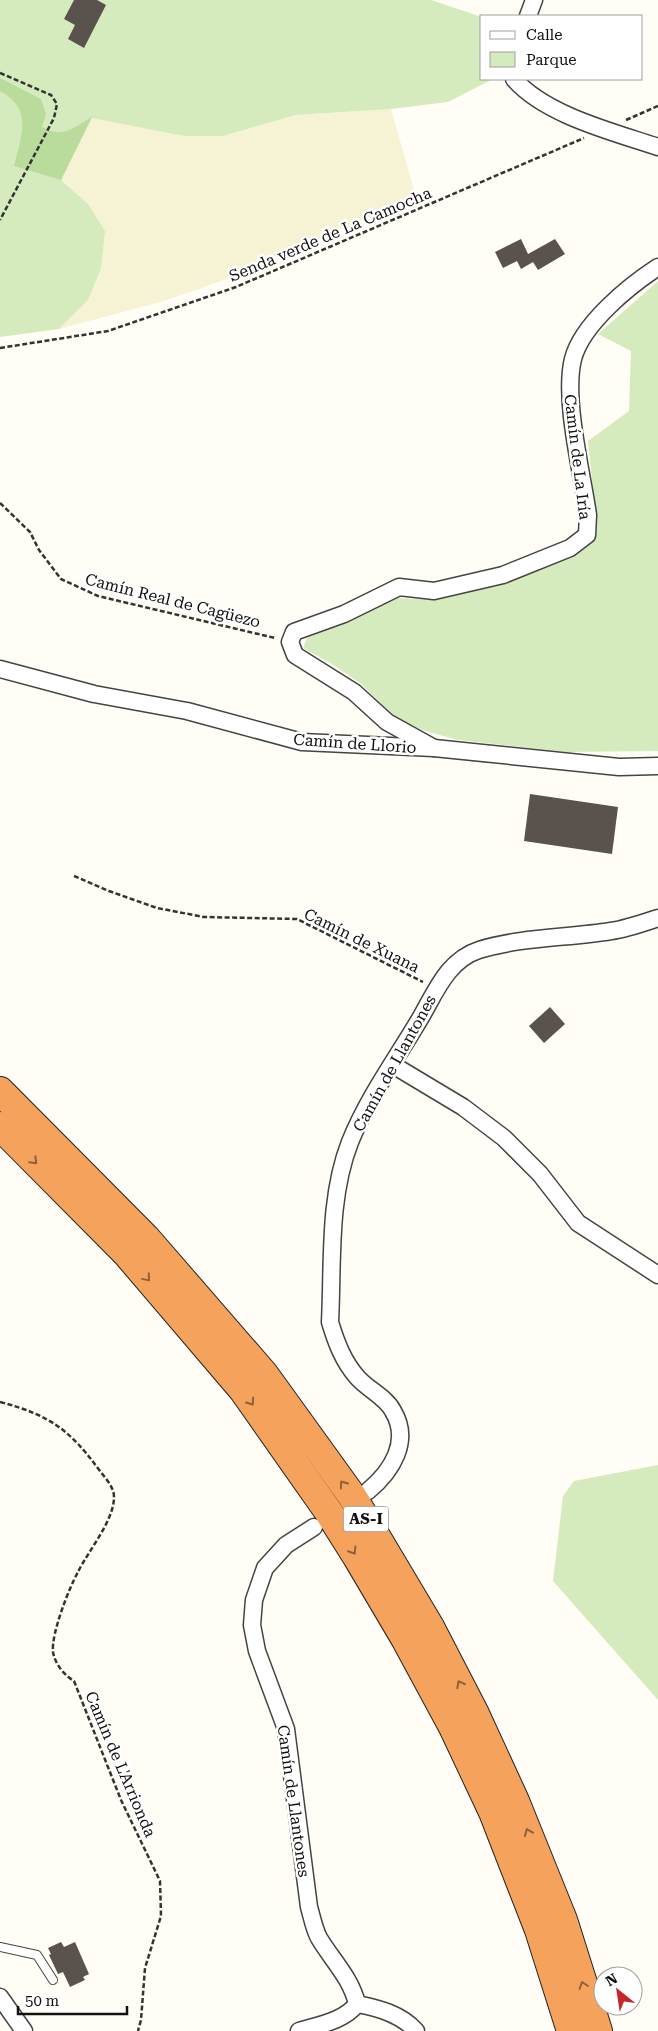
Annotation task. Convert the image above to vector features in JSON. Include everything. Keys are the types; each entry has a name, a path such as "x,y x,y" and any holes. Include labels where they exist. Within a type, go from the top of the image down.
{"highway":[{"name":"AS-I","path":"0,1091 146,1238 264,1374 352,1496 430,1627 475,1714 516,1801 563,1920 598,2031"},
{"name":"AS-I","path":"0,1126 127,1254 243,1390 352,1549 406,1640 449,1718 492,1812 539,1930 571,2031"}],"street":[{"path":"528,15 534,0"},
{"path":"515,80 525,92 556,109 605,129 658,147"},
{"name":"Camín de La Iría","path":"290,642 294,632 344,614 399,586 434,592 503,575 570,548 587,535 588,514 569,390 573,358 585,335 617,297 658,267"},
{"path":"290,642 295,655 354,692 387,722 434,748"},
{"name":"Camín de Llorio","path":"0,669 94,694 187,712 302,742 434,748 619,767 658,766"},
{"name":"Camín de Llantones","path":"368,1491 392,1466 399,1450 400,1428 393,1410 358,1377 345,1360 336,1342 330,1322 337,1192 349,1144 364,1110 393,1065 436,988 453,966 479,950 524,942 613,931 658,918"},
{"path":"393,1065 464,1107 504,1138 540,1174 578,1223 658,1275"},
{"name":"Camín de Llantones","path":"314,1527 286,1546 265,1568 254,1600 252,1625 257,1651 286,1729 311,1916 318,1937 344,1973 356,2004"},
{"path":"0,1997 10,2015 24,2031"},
{"path":"299,2031 340,2018 350,2012 356,2004 384,2010 404,2020 416,2031"}],"lane":[{"path":"0,1947 37,1955 53,1980"}],"path":[{"path":"0,73 51,95 57,104 54,118 0,220"},
{"name":"Senda verde de La Camocha","path":"0,348 108,331 236,287 658,106"},
{"name":"Camín Real de Cagüezo","path":"0,503 30,532 39,550 61,579 76,587 98,596 290,642"},
{"name":"Camín de Xuana","path":"74,876 157,908 204,917 297,919 436,988"},
{"name":"Camín de L'Arrionda","path":"0,1402 55,1422 80,1443 112,1486 114,1497 110,1517 77,1573 56,1632 53,1652 63,1675 74,1681 121,1800 160,1881 161,1916 147,1957 138,2031"}],"shaded area":[{"path":"391,109 416,197 227,279 164,301 59,329 88,300 88,204 61,180 92,117 184,136 223,136 296,115"}],"green space":[{"path":"0,0 431,0 480,16 480,80 491,80 448,102 391,109 296,115 223,136 184,136 92,118 61,180 88,204 105,231 101,268 88,300 59,329 0,337"},
{"path":"0,78 41,99 46,114 42,127 56,132 68,131 92,117 61,180 14,166 22,134 21,115 18,106 11,98 0,91"},
{"path":"658,281 658,751 566,752 458,740 425,731 394,717 360,683 332,664 303,648 307,638 398,598 435,600 499,585 586,548 597,528 588,441 629,411 631,351 598,334"},
{"path":"658,1465 658,1700 553,1581 563,1496 574,1481"}],"building":[{"path":"74,0 97,0 106,5 84,48 68,39 75,25 64,19"},
{"path":"521,239 528,254 555,239 565,254 538,270 533,262 521,269 517,261 503,268 495,252"},
{"path":"530,794 618,807 612,854 524,841"},
{"path":"550,1007 565,1024 544,1043 529,1026"},
{"path":"61,1942 64,1947 75,1942 89,1974 83,1977 85,1980 70,1987 63,1972 58,1974 49,1955 51,1954 48,1948"}]}
